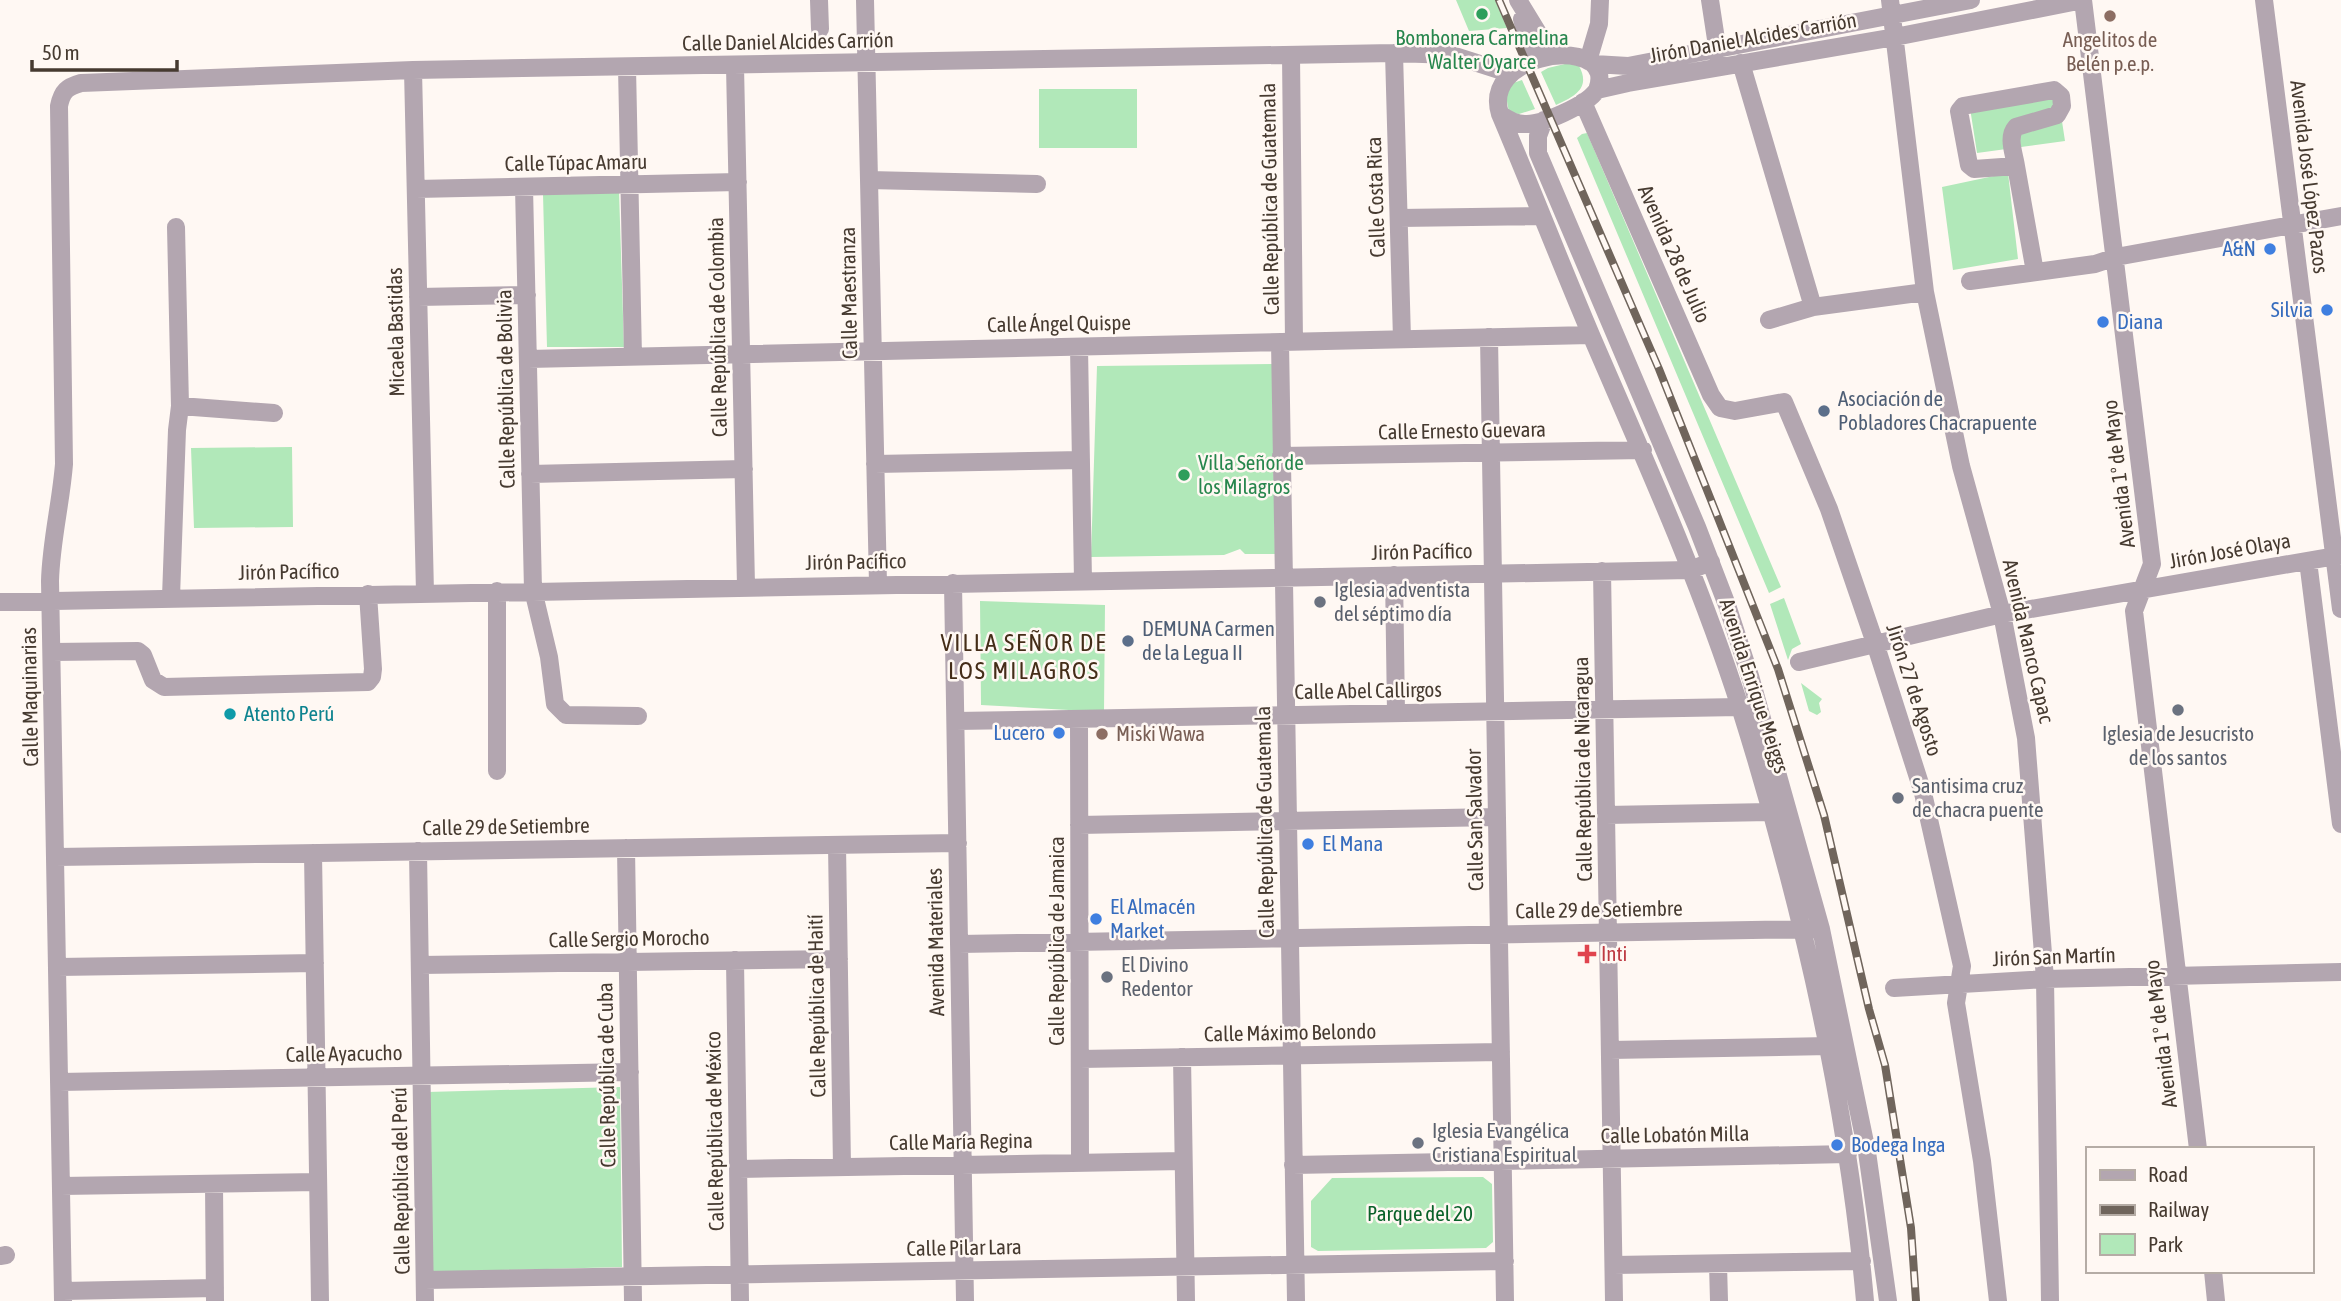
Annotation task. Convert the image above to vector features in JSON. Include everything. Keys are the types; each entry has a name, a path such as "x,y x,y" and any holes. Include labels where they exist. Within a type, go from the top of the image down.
{"street":[{"path":"819,0 820,29"},
{"name":"Calle Maestranza","path":"865,0 878,584"},
{"path":"1591,62 1599,24 1600,0"},
{"path":"1710,0 1719,58"},
{"name":"Jirón Daniel Alcides Carrión","path":"1544,120 1590,96 1891,7 1971,0"},
{"name":"Jirón Daniel Alcides Carrión","path":"1557,55 1578,56 1591,62 1628,66 1719,58 1741,63 1895,37 2083,0"},
{"name":"Avenida 1º de Mayo","path":"2083,0 2152,564 2134,611 2198,1147"},
{"name":"Avenida José López Pazos","path":"2264,0 2338,555 2341,608"},
{"path":"1520,4 1546,46 1557,55"},
{"path":"1520,4 1530,50 1523,67"},
{"name":"Avenida Manco Capac","path":"1891,7 1925,292 1943,388 1976,523 2002,614 2026,737 2045,979 2050,1301"},
{"name":"Calle Daniel Alcides Carrión","path":"61,94 70,86 81,83 414,70 1394,53 1451,55 1499,69 1523,67"},
{"name":"Calle Costa Rica","path":"1394,53 1402,339"},
{"name":"Calle República de Guatemala","path":"1291,55 1287,342 1281,456 1296,1301"},
{"path":"1544,120 1516,124 1500,114 1497,94 1501,84 1523,67 1557,55"},
{"name":"Avenida 28 de Julio","path":"1591,62 1599,77 1590,96 1711,395 1720,408 1735,411"},
{"path":"1741,63 1813,307"},
{"name":"Calle República de Colombia","path":"735,66 746,586"},
{"path":"627,67 634,357"},
{"name":"Micaela Bastidas","path":"414,70 425,593"},
{"path":"2016,166 1974,169 1969,165 1959,108 2054,90 2061,96 2063,106 2057,116 2016,127 2011,136 2035,272"},
{"name":"Calle Maquinarias","path":"61,94 59,121 64,464 62,494 54,531 51,599 63,1296"},
{"name":"Avenida Enrique Meiggs","path":"1500,114 1591,335 1643,450 1690,570 1740,707 1770,812 1811,929 1848,1154 1865,1301"},
{"path":"1520,160 1526,149 1538,153 1538,136 1544,120"},
{"name":"Avenida Enrique Meiggs","path":"1538,153 1711,562 1750,676 1865,1142 1888,1301"},
{"path":"869,180 1037,184"},
{"name":"Calle Túpac Amaru","path":"416,189 738,182"},
{"name":"Calle República de Bolivia","path":"524,187 533,590 550,657 555,704 560,712 566,715 638,716"},
{"path":"1399,218 1542,216"},
{"path":"1970,281 2095,264 2116,257 2341,216"},
{"path":"171,597 180,406 176,227"},
{"path":"1769,320 1813,307 1925,292"},
{"path":"418,298 527,295"},
{"name":"Calle Ángel Quispe","path":"528,359 1591,335"},
{"name":"Calle San Salvador","path":"1489,337 1505,1301"},
{"path":"1079,346 1083,581"},
{"name":"Jirón 27 de Agosto","path":"1735,411 1780,401 1787,404 1829,509 1923,793 1962,966 1956,1003 1982,1161 1998,1301"},
{"path":"180,406 274,413"},
{"name":"Calle Ernesto Guevara","path":"1281,456 1643,450"},
{"path":"875,464 1081,460"},
{"path":"530,474 744,470"},
{"name":"Jirón José Olaya","path":"1799,662 2002,614 2338,555"},
{"path":"2308,561 2341,824"},
{"name":"Jirón Pacífico","path":"0,602 1690,570 1711,562"},
{"name":"Calle República de Nicaragua","path":"1602,571 1614,1301"},
{"path":"1394,575 1396,713"},
{"name":"Avenida Materiales","path":"953,583 965,1301"},
{"path":"497,591 497,771"},
{"path":"52,652 138,651 143,656 153,680 164,687 368,682 373,669 368,594"},
{"name":"Calle Abel Callirgos","path":"956,721 1740,707"},
{"name":"Calle República de Jamaica","path":"1079,719 1080,1163"},
{"path":"1606,815 1770,812"},
{"path":"1079,825 1497,817"},
{"name":"Calle 29 de Setiembre","path":"55,857 958,843"},
{"name":"Calle República de Haití","path":"837,845 842,1167"},
{"name":"Calle República de Cuba","path":"626,848 633,1301"},
{"name":"Calle República del Perú","path":"418,851 425,1301"},
{"path":"313,853 320,1301"},
{"name":"Calle 29 de Setiembre","path":"959,944 1811,929"},
{"name":"Calle Sergio Morocho","path":"420,965 839,959"},
{"name":"Calle República de México","path":"735,960 740,1301"},
{"path":"58,967 315,963"},
{"name":"Jirón San Martín","path":"1894,988 2045,979 2341,972"},
{"path":"1610,1050 1829,1046"},
{"name":"Calle Máximo Belondo","path":"1080,1059 1501,1052"},
{"path":"1182,1057 1186,1301"},
{"name":"Calle Ayacucho","path":"60,1082 630,1072"},
{"name":"Calle Lobatón Milla","path":"1293,1165 1848,1154"},
{"name":"Calle María Regina","path":"738,1169 1183,1161"},
{"path":"61,1186 318,1182"},
{"path":"63,1296 215,1295 214,1184"},
{"name":"Calle Pilar Lara","path":"425,1280 1505,1261"},
{"path":"1614,1265 1862,1261"},
{"path":"1718,1264 1719,1301"},
{"path":"2213,1273 2216,1301"}],"green space":[{"name":"Bombonera Carmelina Walter Oyarce","path":"1456,0 1495,0 1507,28 1469,31"},
{"path":"1569,63 1579,66 1582,86 1575,95 1556,105 1541,72"},
{"path":"1522,80 1535,109 1519,114 1509,112 1504,86"},
{"path":"1039,89 1137,89 1137,148 1039,148"},
{"path":"2058,95 2065,141 1977,153 1970,108"},
{"path":"1587,133 1781,587 1769,593 1577,138"},
{"path":"2008,173 2018,259 1953,270 1942,187"},
{"path":"619,191 624,347 547,347 543,194"},
{"name":"Villa Señor de los Milagros","path":"1272,364 1275,554 1245,554 1240,549 1224,555 1091,557 1097,366"},
{"path":"292,447 293,527 194,528 191,448"},
{"path":"1784,598 1801,644 1792,649 1788,660 1770,604"},
{"path":"980,601 1105,605 1104,712 981,705"},
{"path":"1801,683 1822,699 1819,703 1821,712 1817,715 1809,711"},
{"path":"620,1087 622,1267 427,1272 427,1092"},
{"name":"Parque del 20","path":"1483,1177 1492,1184 1493,1242 1486,1248 1318,1251 1311,1247 1311,1201 1332,1178"}],"railway":[{"path":"1499,0 1659,369 1778,669 1824,815 1869,1009 1885,1065 1911,1228 1916,1301"}],"place":[{"name":"Bombonera Carmelina Walter Oyarce","path":"1482,14"},
{"name":"Angelitos de Belén p.e.p.","path":"2110,16"},
{"name":"A&N","path":"2270,249"},
{"name":"Silvia","path":"2327,310"},
{"name":"Diana","path":"2103,322"},
{"name":"Asociación de Pobladores Chacrapuente","path":"1824,411"},
{"name":"Villa Señor de los Milagros","path":"1184,475"},
{"name":"Iglesia adventista del séptimo día","path":"1320,602"},
{"name":"DEMUNA Carmen de la Legua II","path":"1128,641"},
{"name":"Iglesia de Jesucristo de los santos","path":"2178,710"},
{"name":"Atento Perú","path":"230,714"},
{"name":"Lucero","path":"1059,733"},
{"name":"Miski Wawa","path":"1102,734"},
{"name":"Santisima cruz de chacra puente","path":"1898,798"},
{"name":"El Mana","path":"1308,844"},
{"name":"El Almacén Market","path":"1096,919"},
{"name":"Inti","path":"1587,954"},
{"name":"El Divino Redentor","path":"1107,977"},
{"name":"Iglesia Evangélica Cristiana Espiritual","path":"1418,1143"},
{"name":"Bodega Inga","path":"1837,1145"}],"district":[{"name":"VILLA SEÑOR DE LOS MILAGROS","path":"1024,657"}]}
